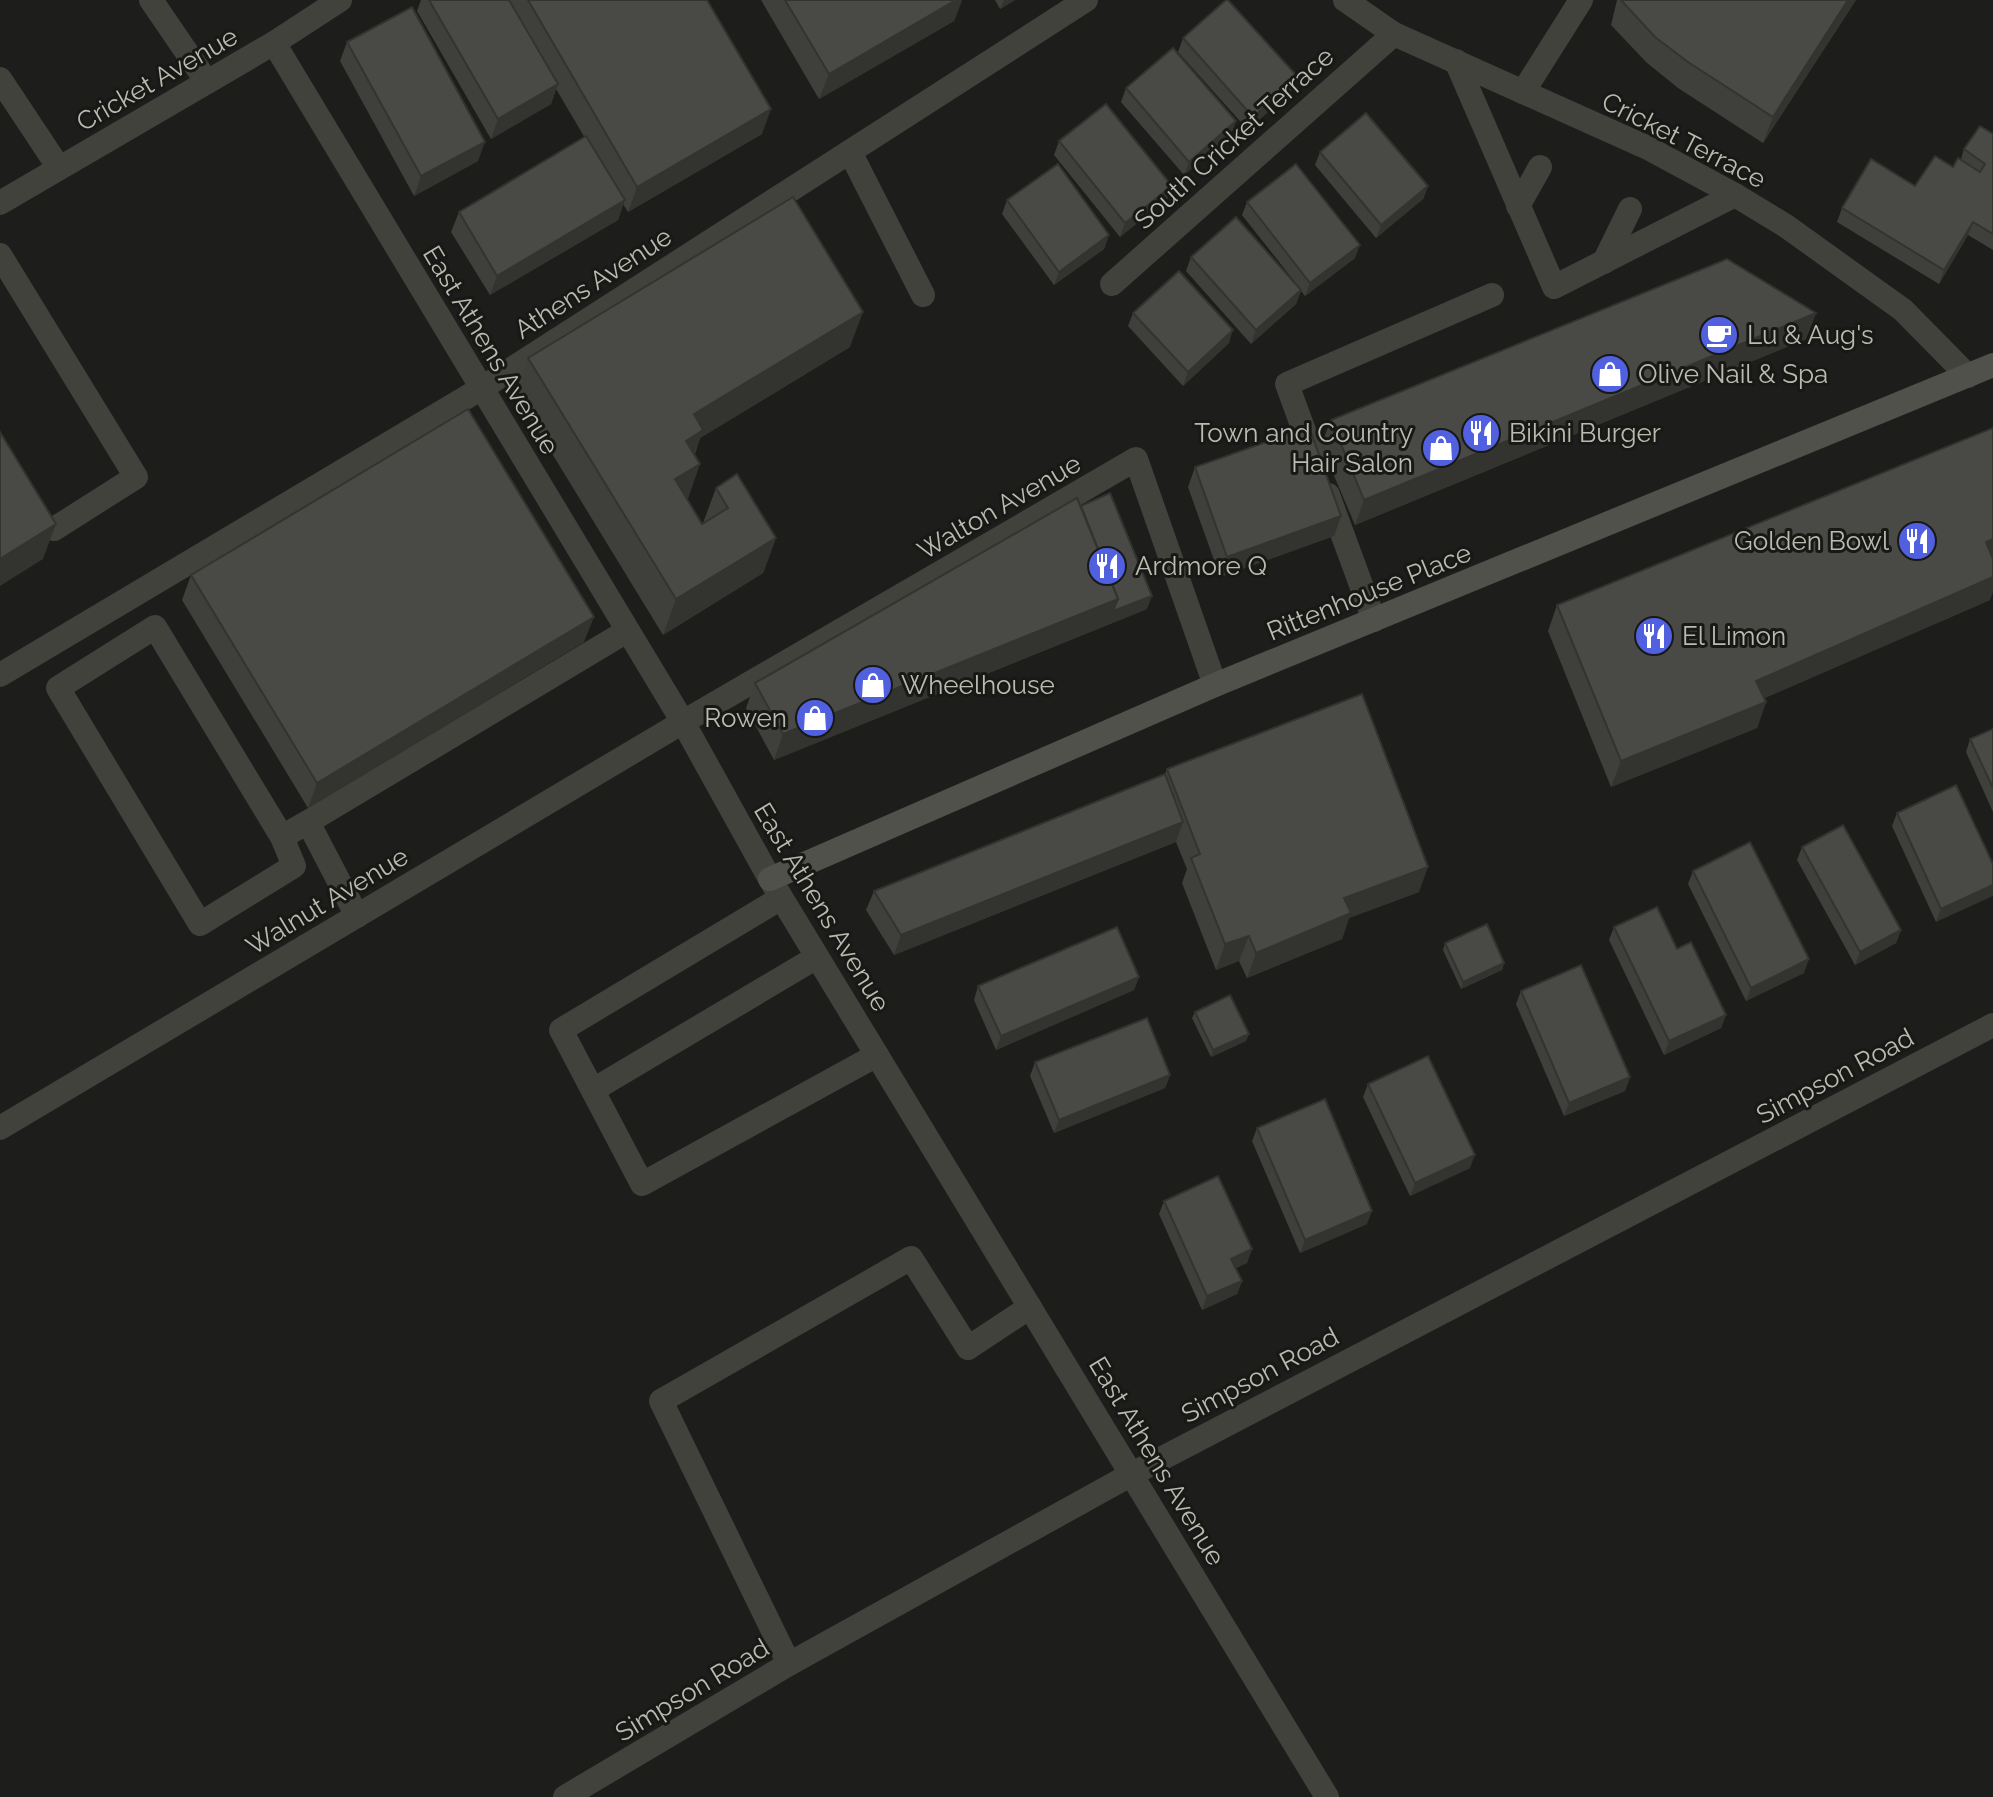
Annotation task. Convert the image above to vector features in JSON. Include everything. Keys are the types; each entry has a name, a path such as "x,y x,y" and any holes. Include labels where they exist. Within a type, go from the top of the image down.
{"street":[{"path":"151,0 207,82"},
{"name":"Cricket Avenue","path":"0,203 274,43 340,0"},
{"name":"Athens Avenue","path":"0,675 482,388 1086,0"},
{"name":"Cricket Terrace","path":"1345,0 1394,34 1648,148 1735,195 1786,226 1903,310 1968,376"},
{"path":"1523,92 1581,0"},
{"name":"South Cricket Terrace","path":"1112,284 1394,34"},
{"name":"East Athens Avenue","path":"274,43 683,722 775,888 1327,1797"},
{"path":"1456,61 1554,287 1735,195"},
{"path":"0,79 59,168"},
{"path":"850,152 923,295"},
{"path":"1518,206 1540,167"},
{"path":"1604,262 1630,209"},
{"path":"0,255 136,477 54,529"},
{"path":"1374,620 1287,384 1492,295"},
{"name":"Rittenhouse Place","path":"775,888 1215,685 1993,365"},
{"name":"Walton Avenue","path":"683,722 1136,459 1215,685"},
{"path":"155,627 282,837 294,866 200,924 58,688 155,627"},
{"path":"282,837 627,631"},
{"name":"Walnut Avenue","path":"0,1128 683,722"},
{"path":"308,822 357,916"},
{"path":"775,888 561,1030 642,1184 877,1055"},
{"path":"593,1090 817,957"},
{"name":"Simpson Road","path":"565,1797 789,1664 1132,1474 1993,1025"},
{"path":"789,1664 661,1401 911,1258 968,1348 1030,1307"}],"building":[{"path":"429,0 509,0 558,84 498,119"},
{"path":"528,0 707,0 771,109 637,187"},
{"path":"785,0 956,0 829,74"},
{"path":"1226,0 1297,76 1253,117 1183,38"},
{"path":"1621,0 1848,0 1773,117 1655,37"},
{"path":"412,7 485,142 421,176 347,42"},
{"path":"1173,48 1236,121 1189,162 1126,88"},
{"path":"1106,104 1172,186 1125,223 1059,141"},
{"path":"1366,113 1428,186 1381,225 1320,152"},
{"path":"1980,126 1993,134 1993,234 1973,222 1944,270 1842,208 1871,159 1915,186 1935,156 1953,167 1958,158 1980,172 1985,164 1964,149"},
{"path":"586,136 625,200 497,276 459,212"},
{"path":"1058,164 1109,235 1059,272 1007,200"},
{"path":"1296,164 1360,245 1310,283 1247,202"},
{"path":"793,197 863,312 694,414 703,430 686,441 700,464 675,479 702,524 728,508 716,488 737,474 776,538 676,599 528,358"},
{"path":"1236,217 1301,290 1256,330 1191,257"},
{"path":"1727,259 1816,313 1364,500 1331,420"},
{"path":"1179,271 1233,330 1188,372 1133,313"},
{"path":"468,409 594,617 317,783 191,575"},
{"path":"1309,427 1341,516 1227,557 1195,467"},
{"path":"1993,428 1993,539 1986,542 1993,559 1993,577 1756,681 1766,702 1621,761 1557,605"},
{"path":"0,432 56,524 0,559"},
{"path":"1110,493 1152,596 1113,611 1118,599 1081,506"},
{"path":"1077,498 1118,599 783,734 755,683"},
{"path":"1362,694 1428,867 1344,898 1351,913 1256,953 1249,936 1225,944 1191,858 1200,854 1167,769"},
{"path":"1993,729 1993,788 1970,739"},
{"path":"1165,774 1183,822 901,935 874,891"},
{"path":"1956,785 1993,864 1993,885 1941,909 1897,813"},
{"path":"1843,825 1901,930 1860,952 1802,847"},
{"path":"1750,842 1809,959 1751,988 1693,871"},
{"path":"1657,907 1677,949 1691,942 1726,1015 1669,1041 1614,927"},
{"path":"1487,924 1504,963 1463,982 1445,943"},
{"path":"1117,927 1139,977 1001,1036 978,986"},
{"path":"1581,965 1630,1077 1569,1103 1521,991"},
{"path":"1230,995 1249,1034 1213,1050 1195,1012"},
{"path":"1147,1018 1170,1075 1059,1120 1035,1062"},
{"path":"1428,1056 1475,1155 1415,1183 1368,1084"},
{"path":"1325,1099 1372,1211 1305,1240 1257,1128"},
{"path":"1218,1176 1252,1249 1231,1259 1242,1281 1207,1296 1164,1201"}],"place":[{"name":"Lu & Aug's","path":"1719,335"},
{"name":"Olive Nail & Spa","path":"1610,374"},
{"name":"Bikini Burger","path":"1481,433"},
{"name":"Town and Country Hair Salon","path":"1441,448"},
{"name":"Golden Bowl","path":"1917,541"},
{"name":"Ardmore Q","path":"1107,566"},
{"name":"El Limon","path":"1654,636"},
{"name":"Wheelhouse","path":"873,685"},
{"name":"Rowen","path":"815,718"}]}
